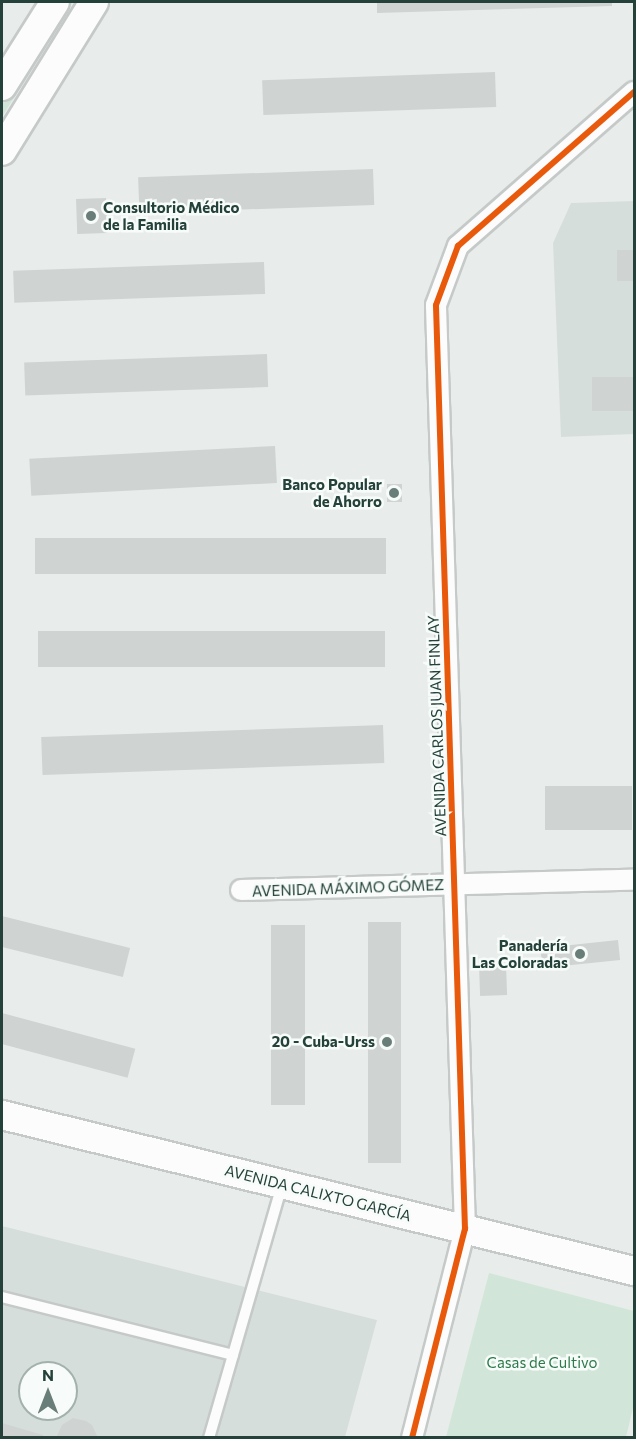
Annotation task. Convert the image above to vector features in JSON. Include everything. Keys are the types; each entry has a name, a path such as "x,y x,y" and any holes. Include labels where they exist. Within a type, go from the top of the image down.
{"main road":[{"path":"2,86 55,2"},
{"path":"2,151 94,2"},
{"name":"AVENIDA CALIXTO GARCÍA","path":"2,1115 634,1271"}],"street":[{"name":"AVENIDA CARLOS JUAN FINLAY","path":"412,1437 465,1229 436,305 458,246 634,92"},
{"name":"AVENIDA MÁXIMO GÓMEZ","path":"241,890 634,880"}],"lane":[{"path":"209,1437 282,1185"},
{"path":"2,1297 233,1355"}],"shaded area":[{"path":"634,201 634,434 561,437 553,243 571,203"},
{"path":"2,1226 377,1320 345,1437 2,1437"}],"green space":[{"path":"59,2 73,2 2,117 2,95"},
{"name":"Casas de Cultivo","path":"489,1273 634,1311 634,1404 626,1437 446,1437"}],"building":[{"path":"377,2 612,2 612,6 377,13"},
{"path":"495,72 496,107 263,115 262,80"},
{"path":"373,169 374,205 139,213 138,177"},
{"name":"Consultorio Médico de la Familia","path":"106,198 107,233 77,234 76,199"},
{"path":"617,250 634,250 634,281 617,281"},
{"path":"264,262 265,294 14,303 13,271"},
{"path":"267,354 268,387 25,395 24,362"},
{"path":"592,377 634,377 634,411 592,411"},
{"path":"275,446 277,483 31,496 29,459"},
{"name":"Banco Popular de Ahorro","path":"387,484 402,484 402,502 387,502"},
{"path":"35,538 386,538 386,574 35,574"},
{"path":"38,631 385,631 385,667 38,667"},
{"path":"383,725 384,763 43,775 41,737"},
{"path":"545,786 632,786 632,830 545,830"},
{"path":"2,916 130,948 123,977 2,947"},
{"name":"20 - Cuba-Urss","path":"368,922 401,922 401,1163 368,1163"},
{"path":"271,925 305,925 305,1105 271,1105"},
{"name":"Panadería Las Coloradas","path":"618,940 620,960 543,968 540,948"},
{"path":"506,964 507,995 480,996 479,965"},
{"path":"2,1013 135,1049 128,1078 2,1044"},
{"path":"78,1419 86,1421 92,1425 98,1438 56,1438 62,1425"},
{"path":"2,1423 43,1435 43,1438 2,1438"}],"cycle path":[{"path":"412,1438 465,1229 436,305 458,246 634,92"}],"place":[{"name":"Consultorio Médico de la Familia","path":"91,216"},
{"name":"Banco Popular de Ahorro","path":"394,493"},
{"name":"Panadería Las Coloradas","path":"580,954"},
{"name":"20 - Cuba-Urss","path":"387,1042"}]}
